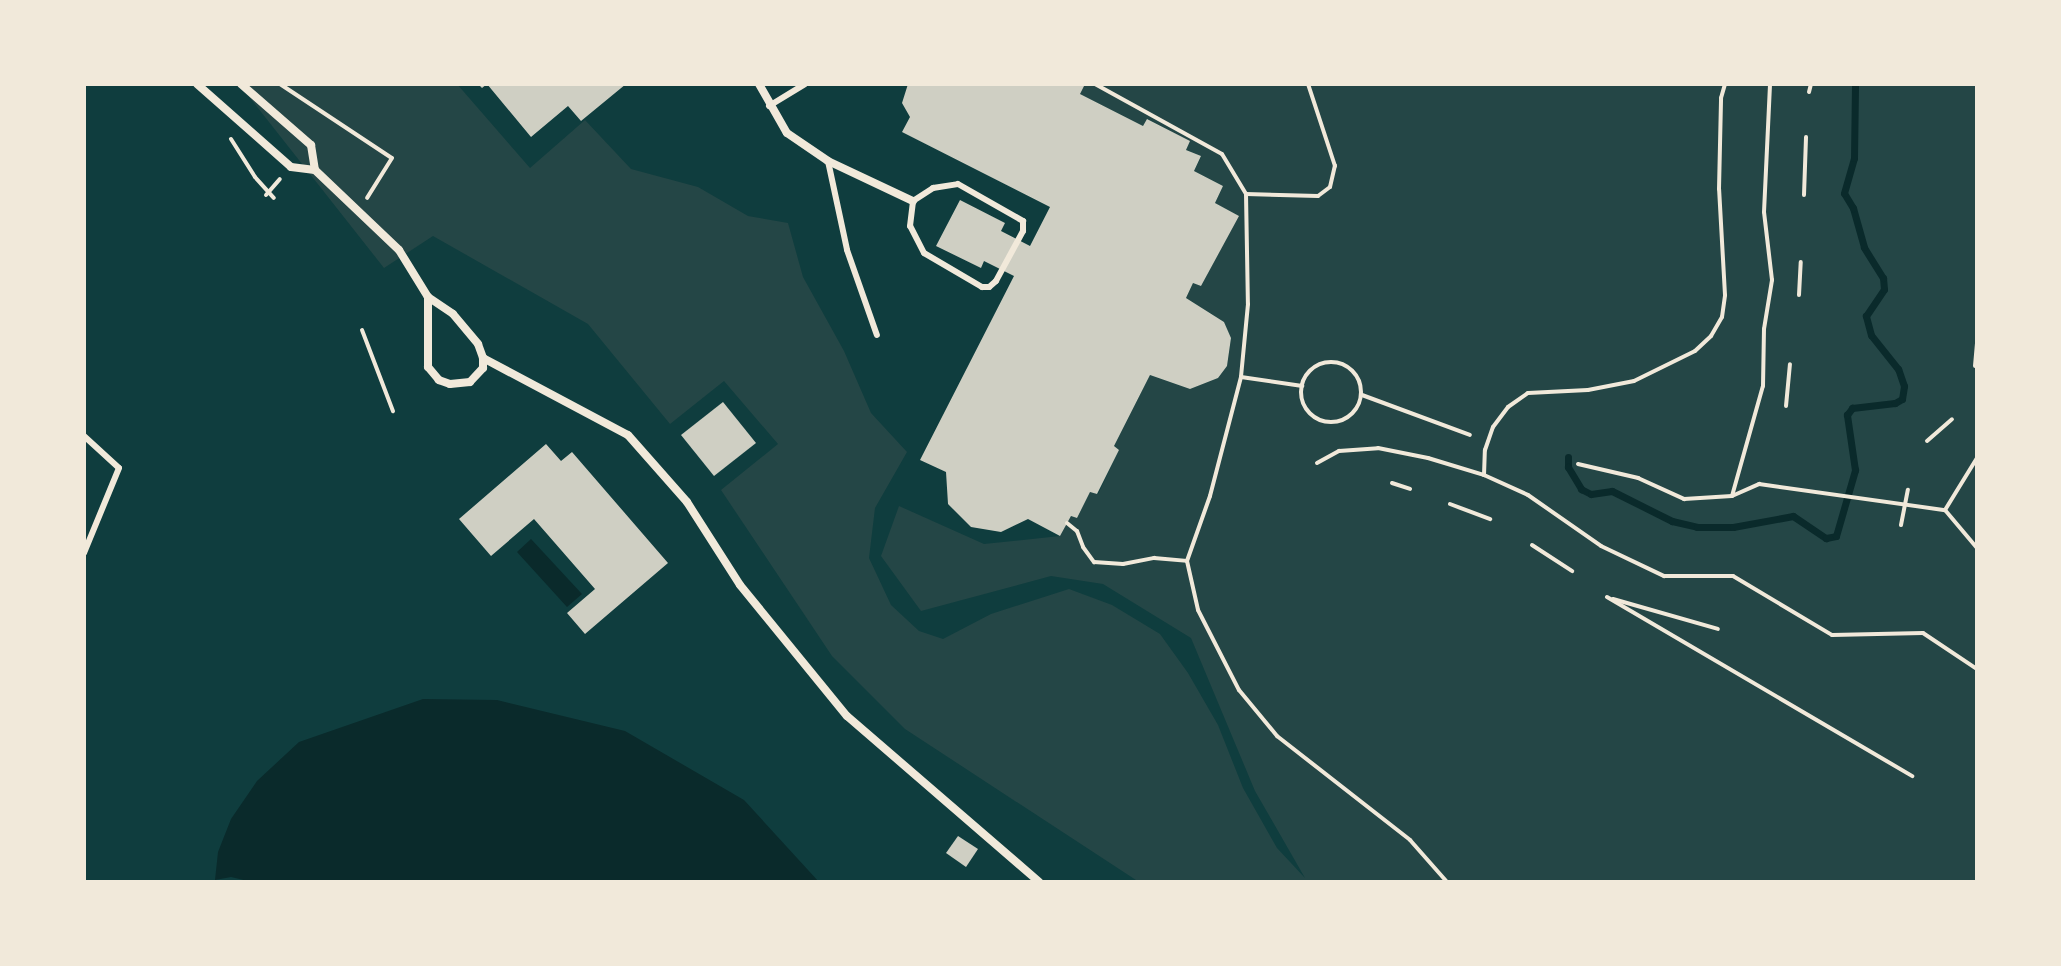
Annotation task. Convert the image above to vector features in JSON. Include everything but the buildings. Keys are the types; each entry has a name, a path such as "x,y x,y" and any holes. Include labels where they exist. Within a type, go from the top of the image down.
{"street":[{"path":"197,84 291,167 315,170 359,210 408,260 428,297 460,322 483,358 628,435 687,502 740,585 847,716 1039,882"},
{"path":"241,84 311,145 315,170"},
{"path":"759,84 787,133 828,161 913,201"},
{"path":"428,297 426,356 431,374 455,385 470,382 478,377 483,358"}],"lane":[{"path":"769,106 805,84"},
{"path":"828,161 847,250 877,335"},
{"path":"958,184 1023,221 1023,231 996,281 982,287 924,253 910,226 913,201 933,188 958,184"},
{"path":"84,436 119,468 84,553"}],"path":[{"path":"280,84 392,158 359,210"},
{"path":"1095,84 1222,154 1246,194 1248,304 1241,377 1210,496 1187,561 1198,610 1239,690 1277,736 1410,840 1447,882"},
{"path":"1246,194 1318,196 1334,181 1335,166 1308,84"},
{"path":"1484,475 1485,450 1493,427 1508,407 1528,393 1588,390 1634,381 1695,351 1711,336 1722,317 1725,295 1719,189 1721,98 1725,84"},
{"path":"1732,496 1763,386 1764,329 1772,280 1764,212 1770,84"},
{"path":"1809,92 1811,84"},
{"path":"225,128 255,177 274,198"},
{"path":"1804,195 1806,137"},
{"path":"1799,295 1801,262"},
{"path":"362,330 393,411"},
{"path":"1975,366 1977,342"},
{"path":"1337,363 1355,374 1362,395 1350,416 1326,422 1314,417 1305,408 1302,386 1314,367 1337,363"},
{"path":"1786,406 1790,364"},
{"path":"1241,377 1302,386"},
{"path":"1362,395 1470,435"},
{"path":"1927,441 1952,419"},
{"path":"1317,463 1339,451 1378,448 1484,475 1528,495 1601,546 1664,576 1733,576 1832,635 1923,633 1977,669"},
{"path":"1945,510 1977,458"},
{"path":"1578,464 1638,478 1684,499 1732,496 1759,484 1945,510 1977,548"},
{"path":"1392,483 1410,489"},
{"path":"1901,525 1908,490"},
{"path":"1450,504 1490,519"},
{"path":"1067,523 1077,531 1083,547 1094,562 1123,564 1154,558 1187,561"},
{"path":"1532,545 1572,571"},
{"path":"1718,629 1607,597 1912,776"}],"shaded area":[{"path":"239,84 457,84 530,168 585,120 631,169 698,187 748,216 788,223 803,277 844,351 871,413 907,452 875,508 869,558 891,605 919,631 943,639 991,614 1069,589 1112,605 1160,634 1188,673 1218,725 1243,788 1277,848 1305,878 1255,791 1191,638 1103,584 1051,576 921,611 881,556 899,506 984,544 1060,536 1071,516 1077,518 1090,492 1098,494 1119,450 1114,446 1150,375 1190,389 1218,378 1227,366 1231,338 1224,322 1186,298 1193,283 1201,286 1238,216 1215,203 1223,186 1194,171 1201,157 1186,150 1189,141 1148,119 1143,126 1080,94 1083,84 1977,84 1977,882 1139,882 905,729 832,656 721,490 778,444 724,381 670,424 588,324 433,236 384,268"},
{"path":"531,539 582,594 567,607 517,552"},
{"path":"423,699 497,700 625,731 744,800 819,882 252,882 231,877 215,880 218,852 231,819 257,781 299,742"}],"waterway":[{"path":"1568,457 1568,467 1581,489 1591,494 1612,491 1672,521 1697,527 1733,527 1793,516 1826,538 1836,536 1855,470 1847,415 1852,408 1895,403 1902,399 1904,386 1898,369 1871,335 1866,316 1884,289 1883,278 1864,247 1853,208 1844,193 1854,158 1855,84"}]}
